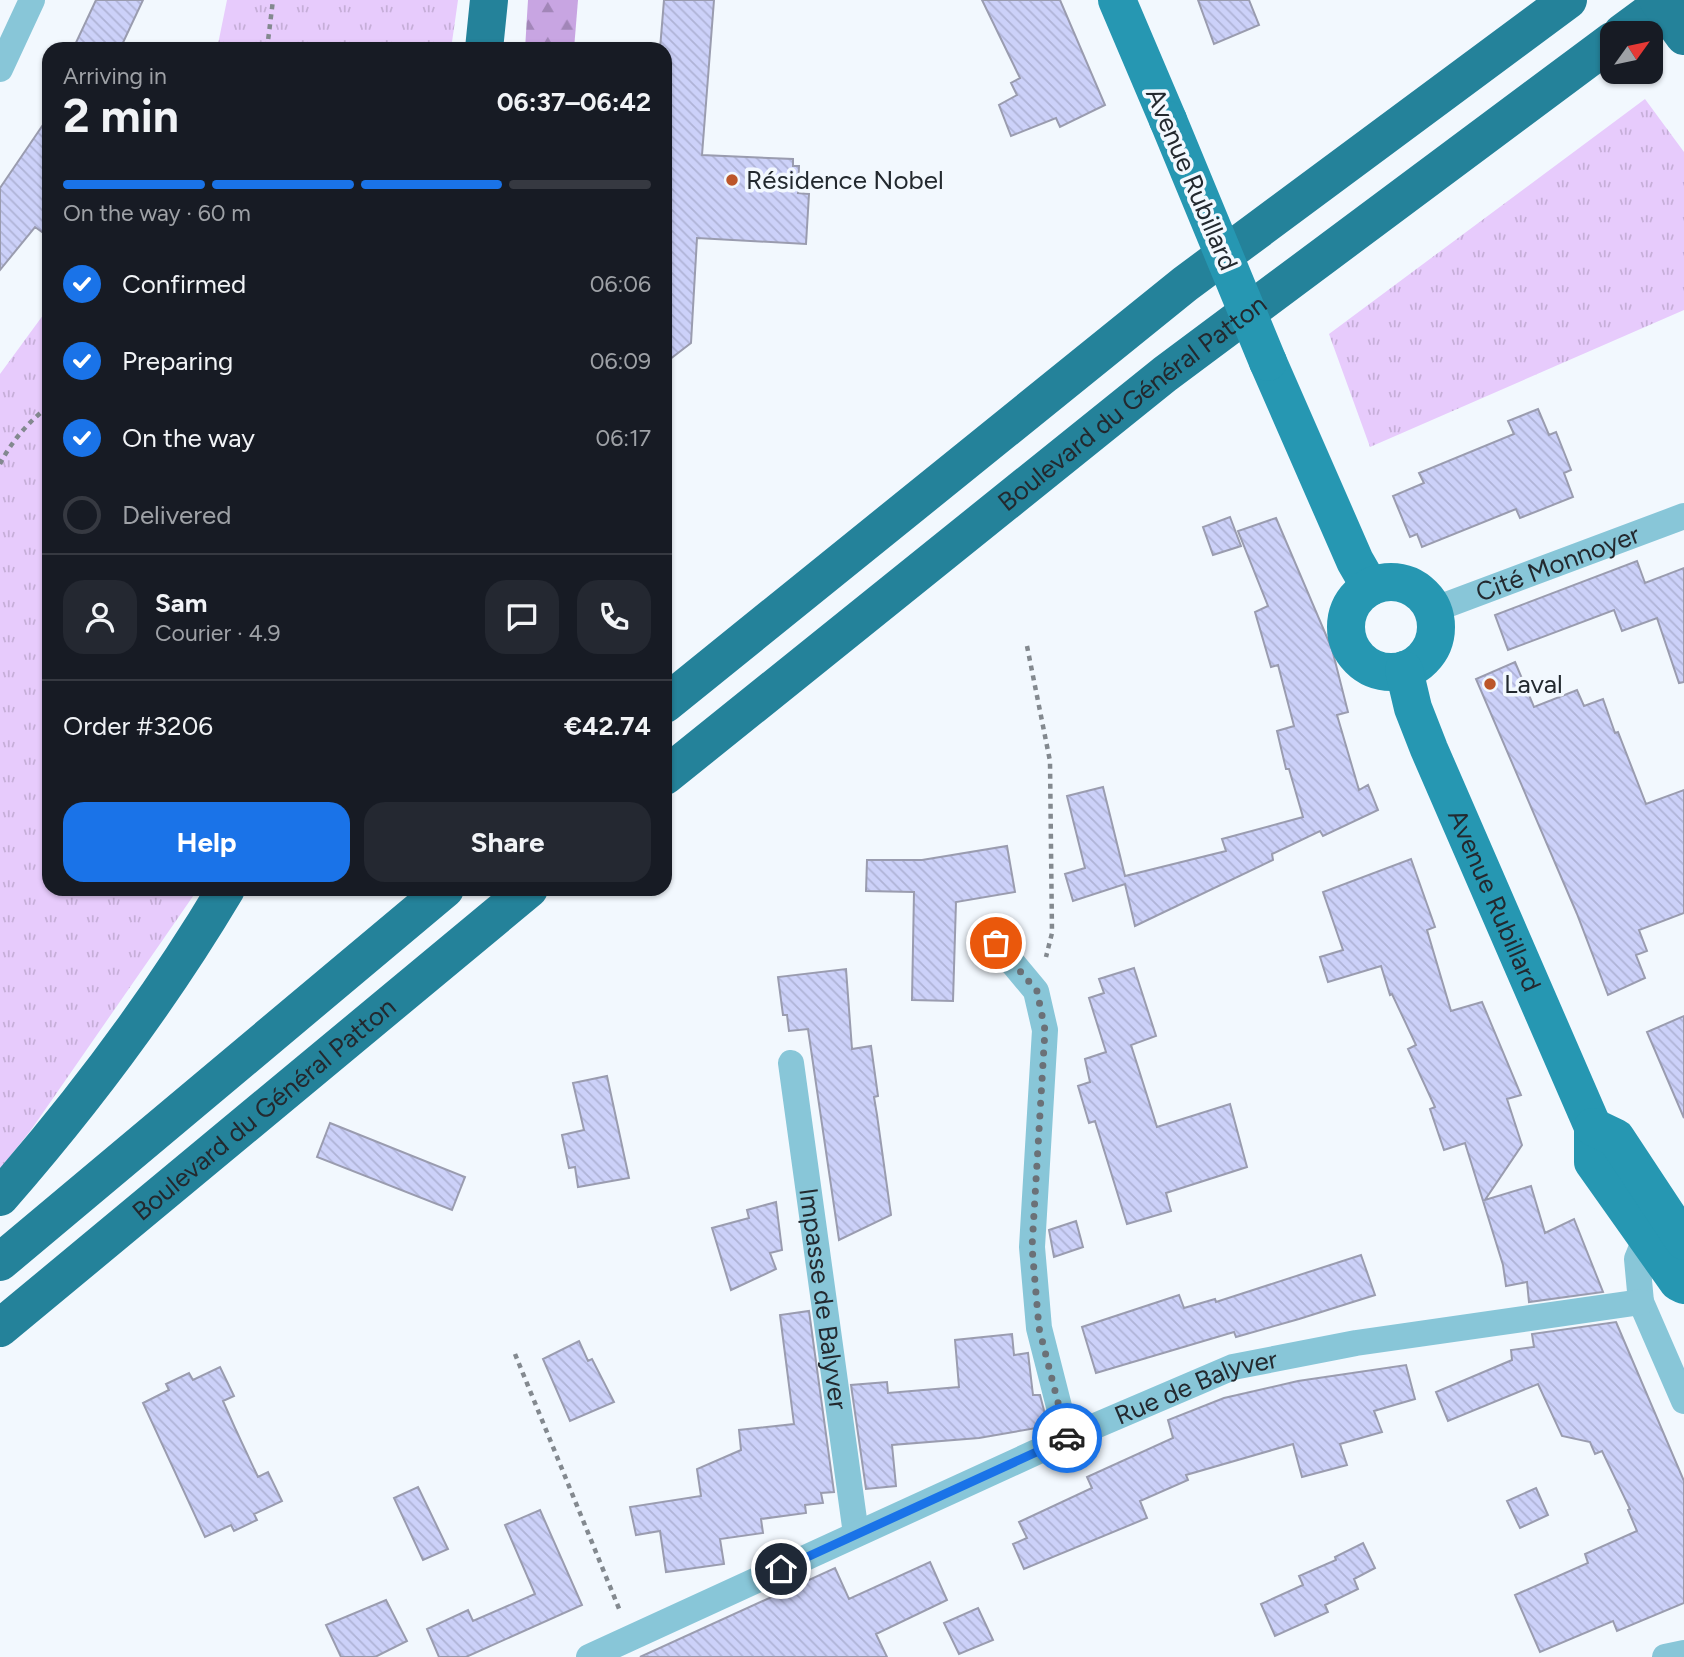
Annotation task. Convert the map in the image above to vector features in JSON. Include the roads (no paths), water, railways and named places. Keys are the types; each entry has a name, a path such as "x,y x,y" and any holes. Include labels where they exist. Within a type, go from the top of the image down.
{"highway":[{"path":"478,42 480,0"},
{"path":"485,42 489,0"},
{"path":"672,698 1185,284 1567,0"},
{"path":"1658,0 1684,36"},
{"path":"1638,21 1667,0"},
{"name":"Boulevard du Général Patton","path":"672,770 1165,374 1600,50"},
{"path":"0,1197 116,1053 198,936 222,896"},
{"name":"Boulevard du Général Patton","path":"0,1262 437,896"},
{"name":"Boulevard du Général Patton","path":"0,1328 521,896"}],"main road":[{"name":"Avenue Rubillard","path":"1117,0 1315,471 1355,561 1370,587"},
{"path":"1385,582 1399,582 1413,587 1433,610 1436,624 1434,639 1428,653 1417,664 1404,670 1389,672 1374,669 1362,662 1352,650 1347,637 1346,622 1350,608 1359,595 1370,587 1385,582"},
{"name":"Avenue Rubillard","path":"1404,670 1413,708 1429,749 1594,1127 1616,1138 1671,1232 1678,1283 1684,1285"}],"street":[{"path":"0,69 32,0"},
{"name":"Cité Monnoyer","path":"1433,610 1684,516"},
{"path":"996,943 1037,991 1045,1030 1032,1247 1039,1328 1067,1438"},
{"name":"Impasse de Balyver","path":"792,1063 856,1534"},
{"path":"1671,1232 1637,1259 1641,1302 1684,1401"},
{"name":"Rue de Balyver","path":"589,1657 1067,1438 1233,1367 1356,1343 1641,1302"},
{"path":"1665,1657 1684,1653"}],"place":[{"name":"Résidence Nobel","path":"732,180"},
{"name":"Laval","path":"1490,684"}]}
